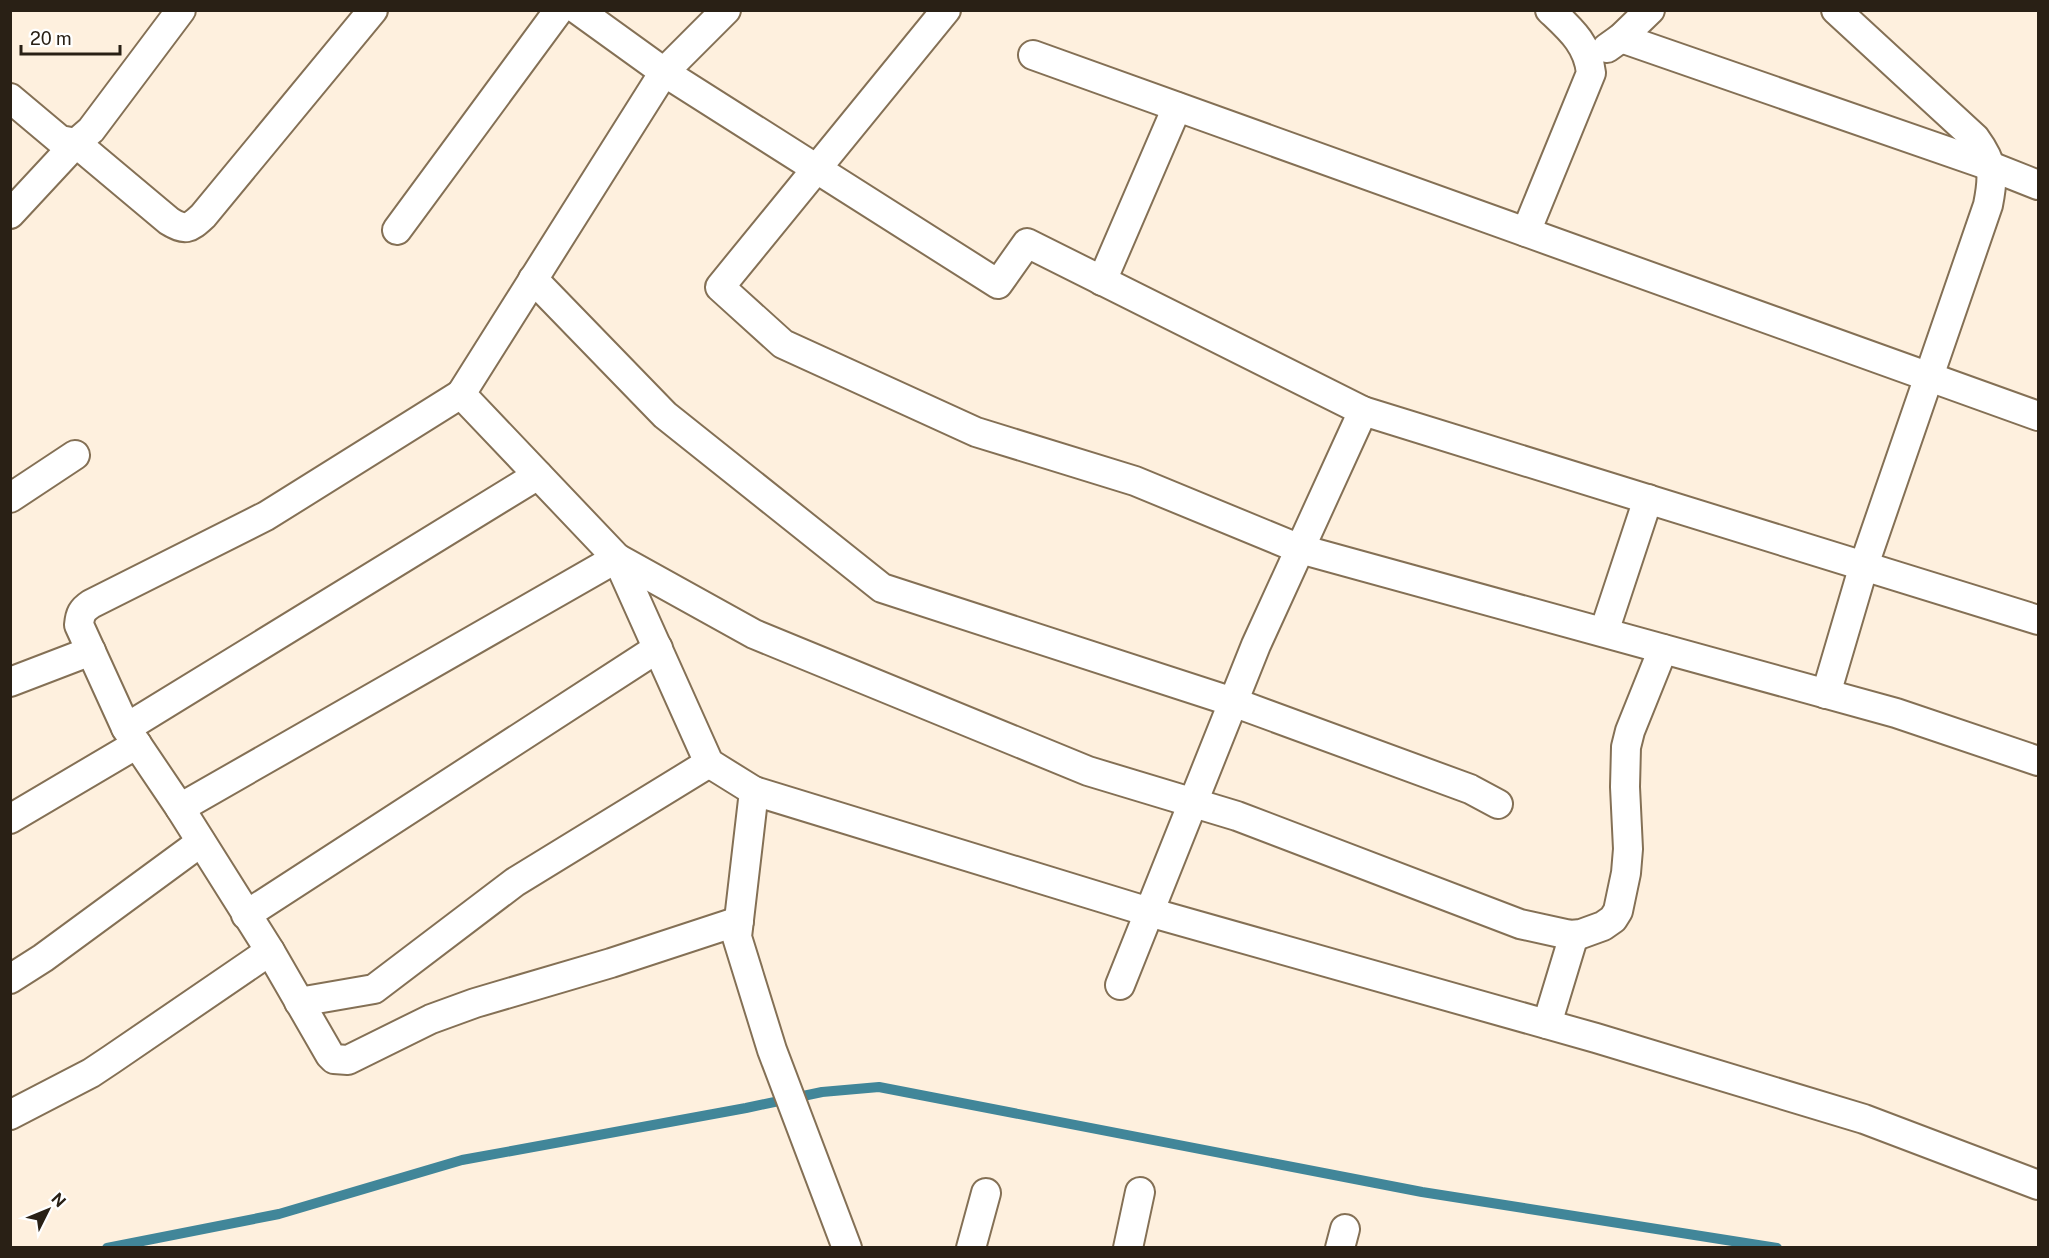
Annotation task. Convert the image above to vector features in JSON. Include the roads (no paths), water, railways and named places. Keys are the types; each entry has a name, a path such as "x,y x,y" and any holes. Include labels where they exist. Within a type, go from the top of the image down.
{"street":[{"path":"10,214 91,130 181,10"},
{"path":"10,98 60,140 76,143 170,221 179,227 187,228 202,216 373,10"},
{"path":"397,230 559,10"},
{"path":"578,10 664,72 998,284 1027,243 1363,411 2038,620"},
{"path":"726,10 664,72 461,394 266,516 91,604 80,615 79,625 132,736 270,951 334,1059 348,1060 431,1019 475,1003 611,963 739,921"},
{"path":"946,10 818,170 720,287 783,344 976,432 1136,480 1300,549 1896,713 2038,761"},
{"path":"1526,232 1591,73 1590,61 1584,46 1574,32 1550,10"},
{"path":"1590,61 1620,38 1650,10"},
{"path":"1826,694 1864,565 1988,205 1993,180 1983,149 1975,138 1836,10"},
{"path":"1620,38 1990,166 2038,185"},
{"path":"1033,56 2038,416"},
{"path":"1102,281 1177,107"},
{"path":"533,279 665,415 882,588 1233,702 1470,789 1498,804"},
{"path":"461,394 617,558 754,634 1088,771 1237,816 1520,924 1575,934 1593,931 1608,923 1618,911 1626,873 1628,849 1626,747 1630,731 1664,649"},
{"path":"1120,985 1256,645 1363,411"},
{"path":"10,498 75,455"},
{"path":"10,819 132,736 538,475"},
{"path":"1604,632 1648,499"},
{"path":"617,558 709,763 754,791 1149,912 1547,1024 1864,1119 2038,1185"},
{"path":"180,808 617,558"},
{"path":"246,915 658,648"},
{"path":"10,682 91,651"},
{"path":"299,1002 374,989 515,882 709,763"},
{"path":"754,791 737,937 772,1050 847,1248"},
{"path":"10,979 43,958 201,842"},
{"path":"1547,1024 1575,934"},
{"path":"10,1115 112,1059 270,951"},
{"path":"971,1248 986,1192"},
{"path":"1128,1248 1140,1192"}],"waterway":[{"path":"107,1248 279,1214 462,1160 822,1092 879,1087 1422,1192 1777,1248"}]}
